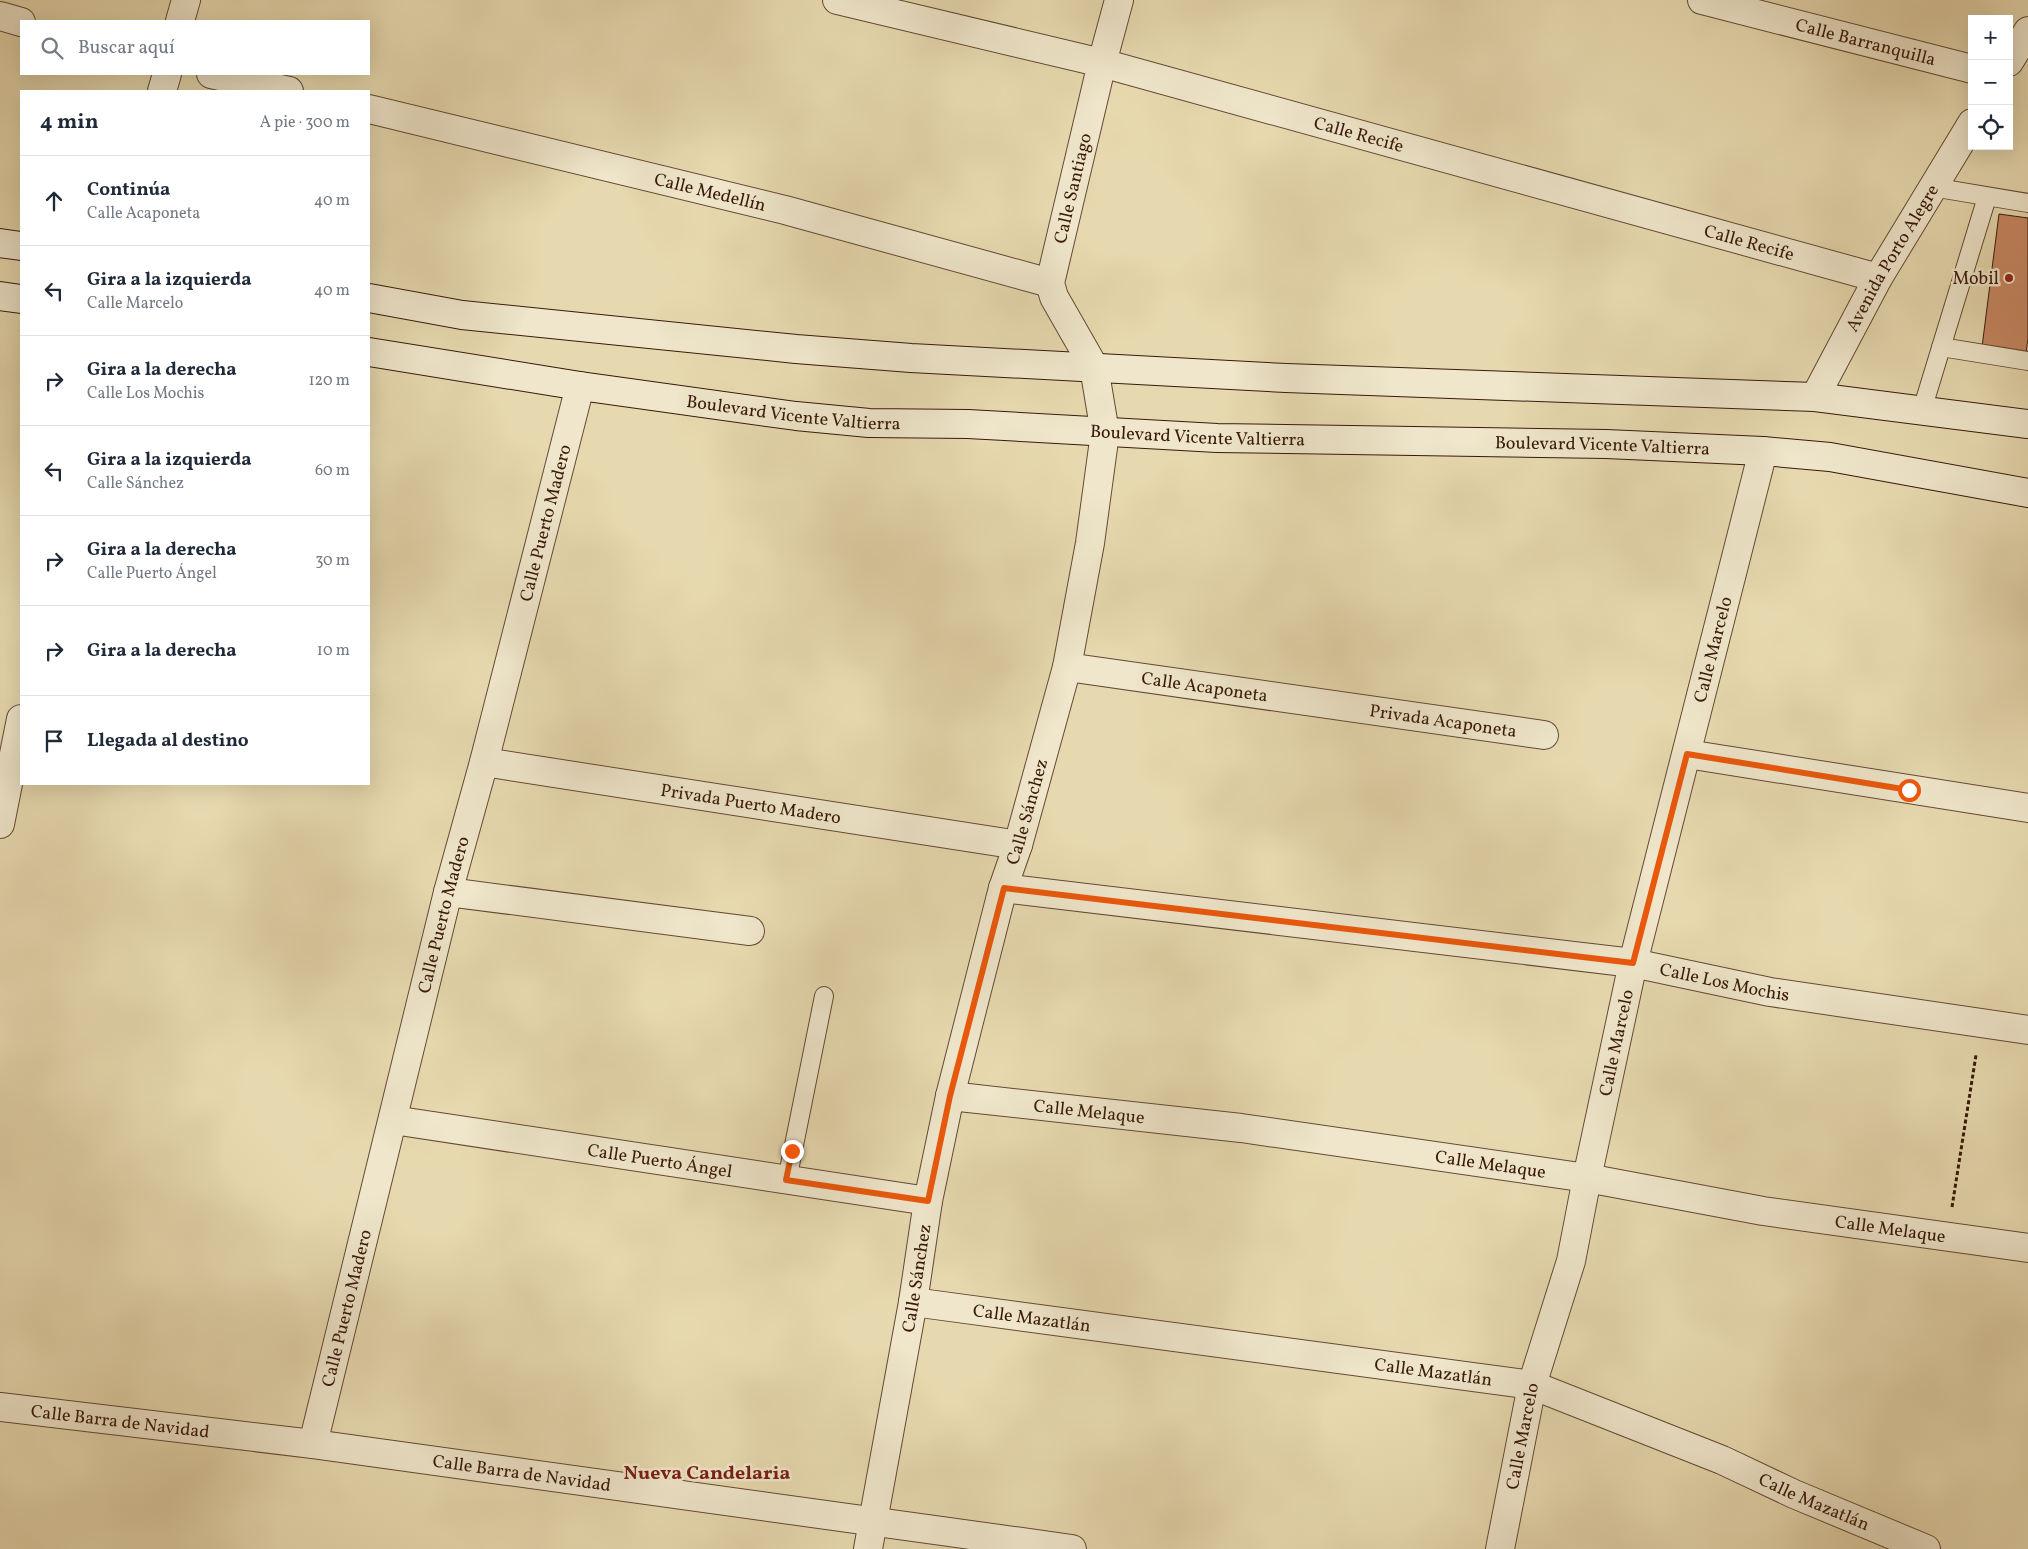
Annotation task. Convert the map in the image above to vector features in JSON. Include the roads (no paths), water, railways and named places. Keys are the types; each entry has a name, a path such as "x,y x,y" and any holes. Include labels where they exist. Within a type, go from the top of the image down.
{"street":[{"path":"180,20 186,0"},
{"name":"Calle Recife","path":"837,0 1102,63 1878,278"},
{"name":"Calle Santiago","path":"1050,283 1102,63 1119,0"},
{"name":"Calle Barranquilla","path":"1702,0 1968,68"},
{"path":"0,16 20,22"},
{"path":"2010,60 2028,31"},
{"path":"162,90 167,75"},
{"path":"216,75 284,90"},
{"name":"Calle Medellín","path":"370,110 786,210 1050,283"},
{"name":"Avenida Porto Alegre","path":"1815,397 1878,278 1968,129"},
{"path":"0,243 20,246"},
{"path":"1050,283 1054,297 1094,367"},
{"path":"0,296 20,299"},
{"path":"370,298 462,315 698,340 911,358 1286,378 1815,397 2028,424"},
{"name":"Boulevard Vicente Valtierra","path":"370,352 580,386 796,416 869,423 968,424 1105,433 1227,438 1606,444 1763,451 1830,457 2028,493"},
{"name":"Calle Sánchez","path":"868,1549 913,1302 928,1201 950,1096 1004,888 1018,845 1067,667 1090,543 1105,433 1094,367"},
{"name":"Calle Puerto Madero","path":"313,1444 448,892 484,762 580,386"},
{"name":"Calle Marcelo","path":"1500,1549 1532,1386 1571,1261 1633,963 1763,451"},
{"name":"Calle Acaponeta","path":"1067,667 1342,707"},
{"name":"Privada Acaponeta","path":"1342,707 1544,735"},
{"path":"0,824 20,724"},
{"path":"1687,754 2028,808"},
{"name":"Privada Puerto Madero","path":"484,762 1018,845"},
{"name":"Calle Los Mochis","path":"1004,888 1633,963 1770,992 2028,1030"},
{"path":"448,892 750,930"},
{"name":"Calle Melaque","path":"950,1096 1241,1128 1587,1178 1762,1211 2028,1248"},
{"name":"Calle Puerto Ángel","path":"393,1120 928,1201"},
{"name":"Calle Mazatlán","path":"913,1302 1532,1386 1722,1460 1794,1494 1926,1549"},
{"name":"Calle Barra de Navidad","path":"0,1407 313,1444 874,1520 1072,1549"}],"lane":[{"path":"1932,187 2028,203"},
{"path":"1922,410 1987,196"},
{"path":"1941,347 2028,361"},
{"path":"786,1180 824,996"}],"place":[{"name":"Mobil","path":"2009,278"}],"district":[{"name":"Nueva Candelaria","path":"707,1472"}]}
